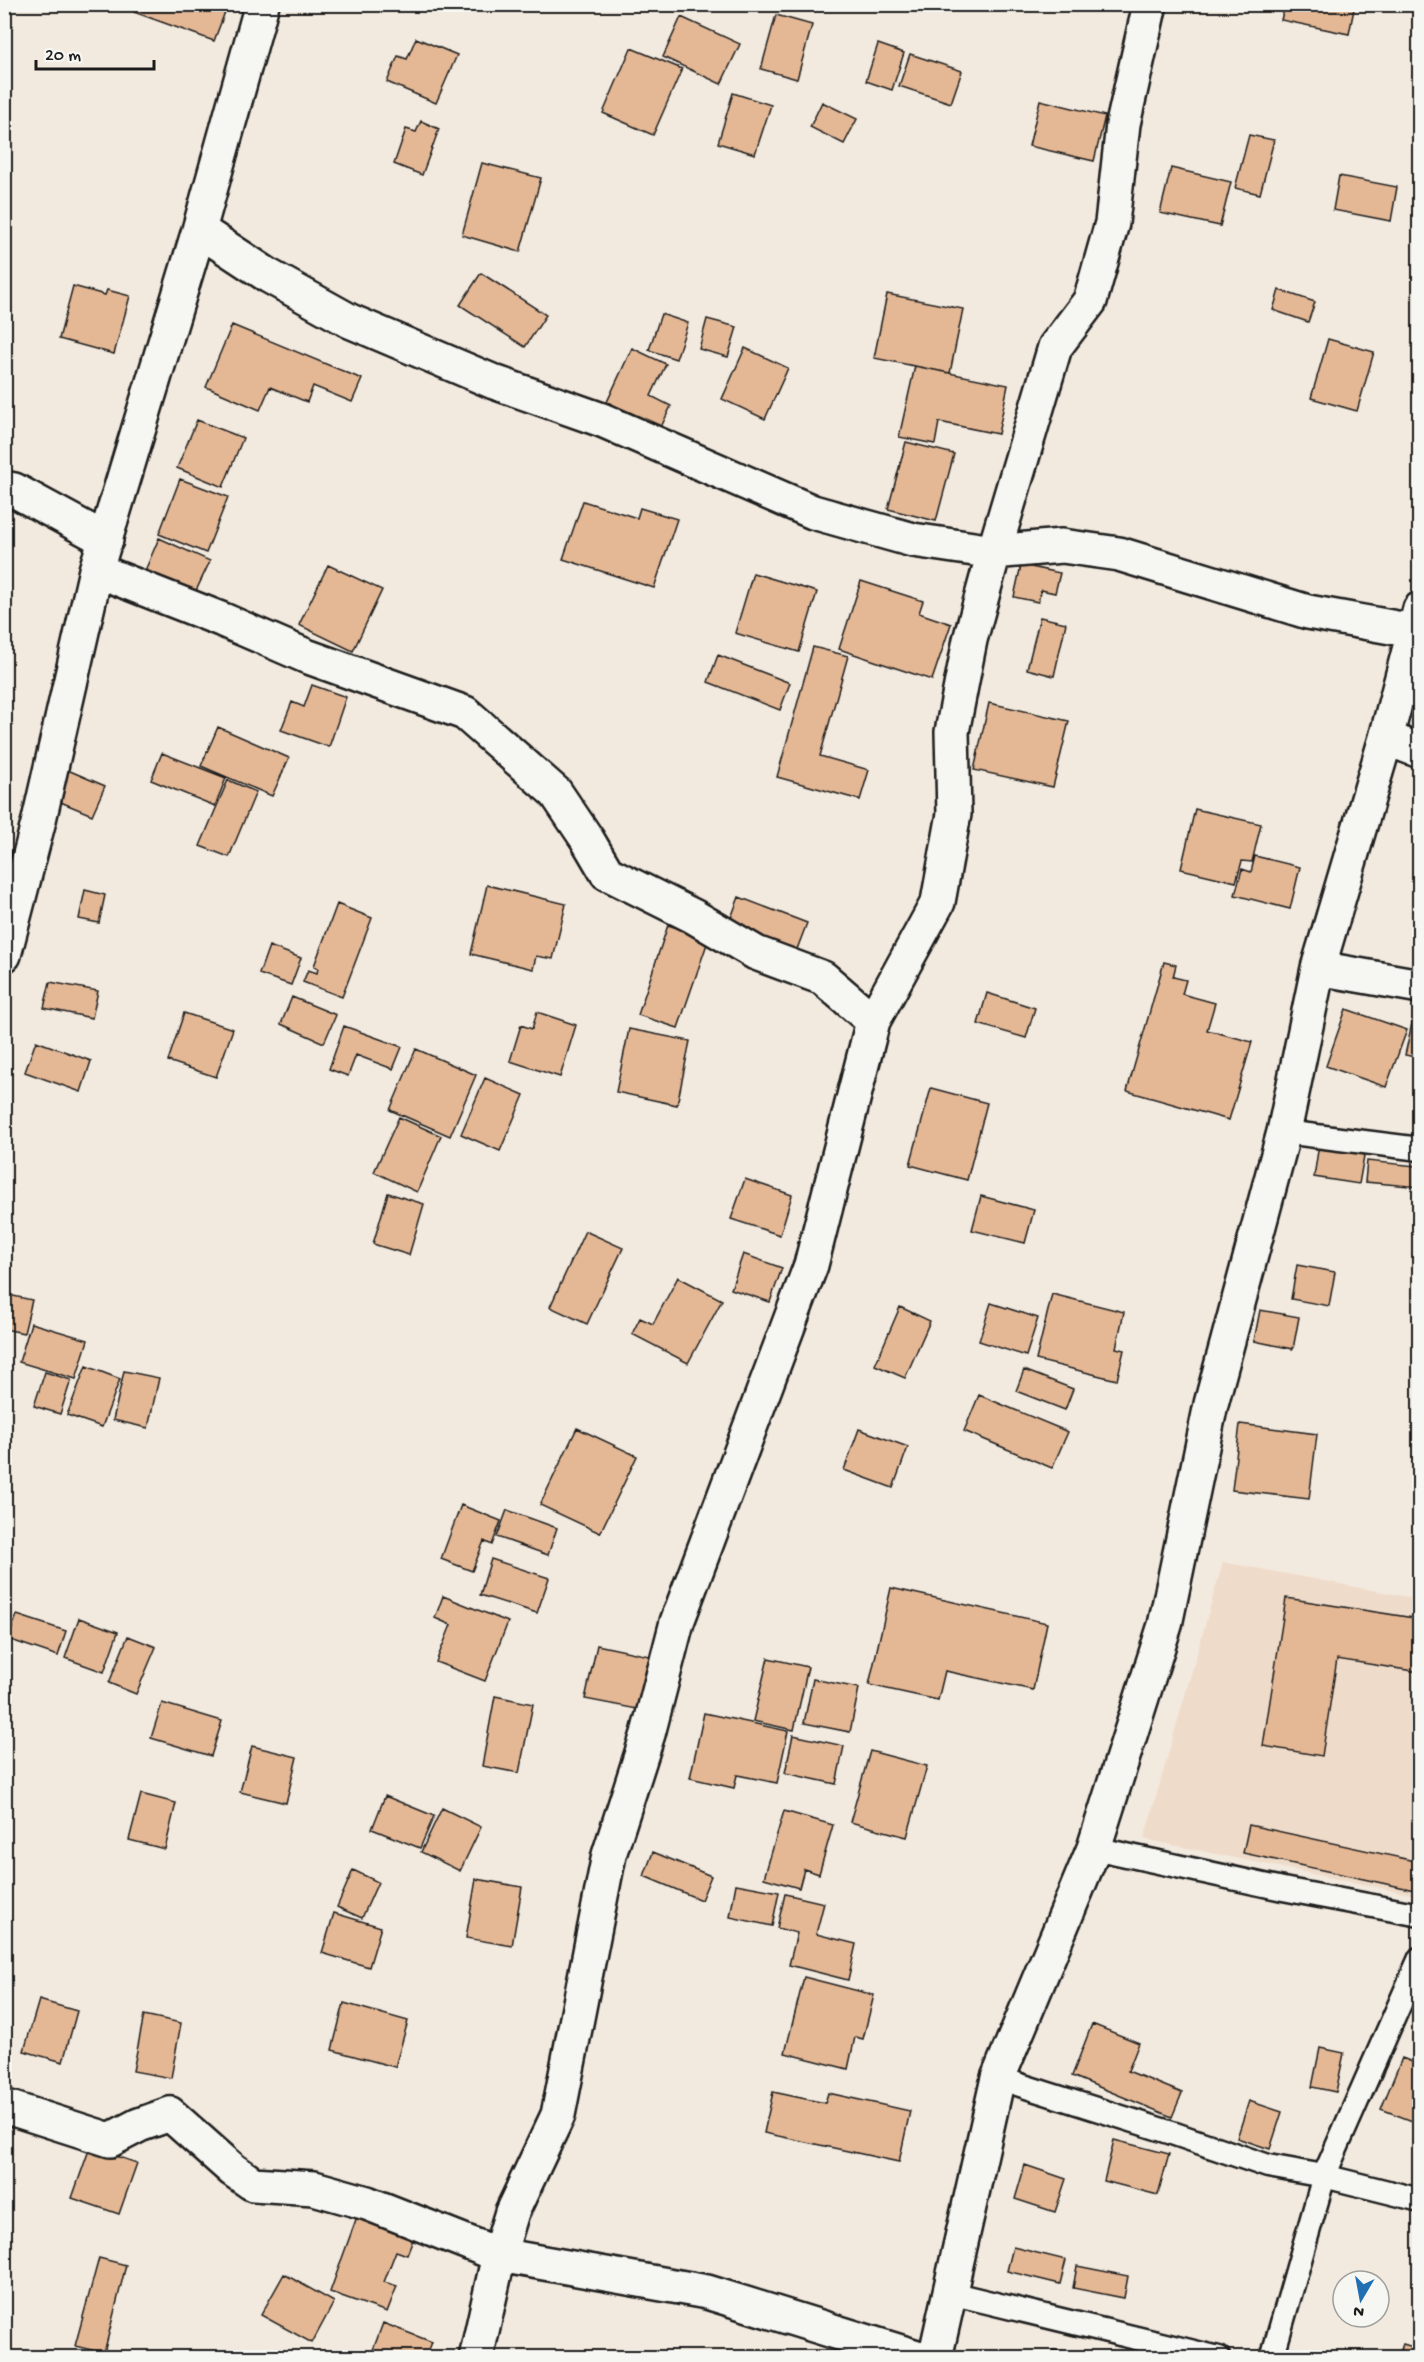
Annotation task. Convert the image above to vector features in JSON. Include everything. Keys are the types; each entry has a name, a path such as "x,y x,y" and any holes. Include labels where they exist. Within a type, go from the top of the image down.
{"street":[{"path":"4,955 39,820 96,570 199,230 262,4"},
{"path":"476,2358 499,2255 512,2212 558,2115 609,1855 648,1734 677,1622 811,1265 873,1021 938,902 954,814 952,732 970,640 1055,347 1090,301 1113,223 1123,124 1149,4"},
{"path":"199,230 269,276 350,321 494,382 602,420 813,512 913,540 994,552 1062,546 1119,554 1308,612 1416,620 1386,738 1318,968 1284,1132 1211,1404 1165,1625 1094,1848 998,2078 935,2358"},
{"path":"4,488 14,490 106,540"},
{"path":"96,570 212,615 306,657 465,713 556,793 607,873 693,916 756,953 823,978 873,1021"},
{"path":"1386,738 1419,751"},
{"path":"1318,968 1419,986"},
{"path":"4,2106 110,2140 139,2125 170,2114 233,2170 253,2184 314,2188 367,2203 499,2255 707,2292 920,2358"}],"lane":[{"path":"1284,1132 1419,1149"},
{"path":"1094,1848 1419,1916"},
{"path":"1272,2358 1324,2176 1419,1958"},
{"path":"998,2078 1268,2166 1324,2176 1419,2200"},
{"path":"950,2293 1219,2358"}],"shaded area":[{"path":"1223,1562 1419,1599 1419,1896 1144,1839"}],"building":[{"path":"136,4 228,4 214,41 134,12"},
{"path":"1285,4 1355,4 1349,34 1281,20"},
{"path":"776,15 812,25 797,79 761,69"},
{"path":"681,17 740,44 721,84 663,57"},
{"path":"416,38 457,55 436,103 387,82 398,56 407,59"},
{"path":"878,44 904,53 892,90 866,81"},
{"path":"631,48 682,69 653,135 603,113"},
{"path":"910,54 962,71 951,103 899,86"},
{"path":"733,93 771,105 755,154 718,143"},
{"path":"1040,100 1105,116 1094,161 1029,146"},
{"path":"822,102 857,119 844,144 810,127"},
{"path":"421,121 439,129 422,175 394,164 406,129 416,132"},
{"path":"1249,135 1274,140 1260,194 1235,188"},
{"path":"482,163 541,178 520,252 462,235"},
{"path":"1171,168 1231,182 1220,226 1160,213"},
{"path":"1339,176 1397,187 1391,221 1333,210"},
{"path":"481,273 546,315 525,347 460,305"},
{"path":"73,286 105,295 107,290 130,296 114,354 59,339"},
{"path":"1279,290 1315,302 1308,322 1273,310"},
{"path":"887,294 963,309 950,373 874,358"},
{"path":"661,314 688,323 676,359 649,350"},
{"path":"707,319 737,327 728,357 699,349"},
{"path":"232,325 362,379 352,402 313,386 307,402 270,387 260,410 206,387"},
{"path":"1328,339 1374,352 1357,411 1311,398"},
{"path":"632,348 666,364 651,396 671,406 661,427 607,402"},
{"path":"745,348 788,368 765,419 722,399"},
{"path":"915,366 1008,385 998,434 939,422 935,444 899,437"},
{"path":"197,420 243,438 223,487 177,468"},
{"path":"906,442 954,454 936,521 888,509"},
{"path":"180,479 228,497 206,553 159,534"},
{"path":"583,501 637,518 640,508 677,519 654,588 563,559"},
{"path":"159,538 210,561 194,595 144,573"},
{"path":"328,565 382,590 353,651 299,625"},
{"path":"1021,565 1060,573 1055,593 1041,590 1038,602 1014,597"},
{"path":"753,573 817,592 799,652 735,633"},
{"path":"861,581 923,601 919,613 951,624 932,680 839,649"},
{"path":"1040,617 1066,623 1054,676 1027,669"},
{"path":"813,647 848,656 820,756 869,770 860,800 777,777"},
{"path":"718,655 790,683 780,710 708,682"},
{"path":"312,685 346,697 329,747 281,730 292,702 304,707"},
{"path":"989,703 1069,721 1053,787 974,770"},
{"path":"218,727 289,758 272,796 201,766"},
{"path":"162,753 226,778 215,806 151,780"},
{"path":"63,768 105,786 92,815 51,798"},
{"path":"228,780 256,792 229,857 200,846"},
{"path":"1195,809 1261,824 1252,862 1242,861 1236,882 1181,869"},
{"path":"1255,856 1300,867 1290,909 1235,895 1242,869 1251,872"},
{"path":"487,885 566,904 553,959 536,956 533,969 471,954"},
{"path":"85,890 105,895 99,923 79,919"},
{"path":"739,897 807,923 794,957 726,931"},
{"path":"337,904 372,918 342,997 303,982 308,970 317,973 318,968 314,966"},
{"path":"668,925 709,938 678,1028 638,1015"},
{"path":"269,946 301,958 291,985 259,974"},
{"path":"1164,962 1176,965 1173,977 1186,980 1182,994 1215,1003 1207,1030 1252,1042 1229,1120 1127,1091"},
{"path":"50,982 98,991 92,1018 44,1008"},
{"path":"987,993 1035,1008 1026,1038 978,1024"},
{"path":"292,997 336,1015 324,1043 281,1024"},
{"path":"1416,1005 1420,1006 1420,1058 1405,1055"},
{"path":"1346,1009 1407,1030 1386,1087 1326,1066"},
{"path":"537,1012 576,1025 560,1077 510,1061 521,1025 532,1029"},
{"path":"184,1013 233,1029 216,1077 168,1061"},
{"path":"344,1026 402,1047 393,1069 356,1055 348,1076 329,1069"},
{"path":"629,1029 690,1041 677,1105 616,1092"},
{"path":"36,1041 91,1061 81,1092 25,1072"},
{"path":"416,1049 476,1075 450,1136 390,1110"},
{"path":"485,1078 524,1095 500,1151 461,1134"},
{"path":"931,1088 987,1103 967,1180 910,1165"},
{"path":"399,1117 441,1136 417,1192 374,1172"},
{"path":"1319,1144 1365,1150 1359,1184 1314,1177"},
{"path":"1417,1154 1420,1154 1420,1187 1365,1182 1367,1161 1416,1166"},
{"path":"745,1179 792,1195 780,1235 731,1219"},
{"path":"388,1193 424,1204 409,1255 373,1244"},
{"path":"981,1196 1034,1210 1025,1243 972,1230"},
{"path":"585,1231 623,1248 587,1324 550,1307"},
{"path":"743,1254 782,1268 770,1302 731,1289"},
{"path":"1297,1265 1335,1272 1329,1306 1291,1299"},
{"path":"678,1277 722,1300 688,1363 632,1334 640,1318 653,1324"},
{"path":"4,1294 32,1300 24,1333 4,1329"},
{"path":"1052,1294 1124,1312 1116,1348 1124,1350 1117,1380 1036,1360"},
{"path":"991,1303 1038,1318 1026,1356 979,1341"},
{"path":"900,1307 930,1321 905,1378 875,1365"},
{"path":"1260,1310 1299,1317 1293,1349 1254,1341"},
{"path":"31,1323 88,1340 76,1379 19,1362"},
{"path":"86,1366 120,1379 102,1427 67,1415"},
{"path":"1024,1370 1073,1389 1065,1410 1016,1391"},
{"path":"124,1371 159,1378 148,1428 113,1420"},
{"path":"45,1372 71,1380 60,1414 34,1406"},
{"path":"979,1395 1068,1432 1052,1468 964,1431"},
{"path":"1240,1424 1317,1434 1309,1499 1232,1490"},
{"path":"577,1428 637,1456 600,1533 540,1505"},
{"path":"859,1429 908,1447 893,1488 844,1470"},
{"path":"461,1505 501,1521 492,1545 484,1541 472,1571 441,1559"},
{"path":"507,1510 557,1528 548,1555 497,1537"},
{"path":"491,1559 549,1578 537,1613 480,1595"},
{"path":"891,1588 1047,1623 1033,1690 945,1671 938,1700 869,1685"},
{"path":"443,1596 508,1622 485,1681 436,1662 451,1625 435,1618"},
{"path":"1286,1598 1420,1619 1420,1672 1337,1659 1322,1756 1263,1746"},
{"path":"17,1615 66,1631 58,1656 8,1639"},
{"path":"79,1618 118,1632 104,1672 65,1658"},
{"path":"128,1636 156,1647 136,1694 109,1683"},
{"path":"597,1645 654,1657 642,1710 585,1699"},
{"path":"768,1658 808,1667 794,1730 753,1721"},
{"path":"813,1679 859,1688 850,1732 804,1723"},
{"path":"495,1696 533,1704 519,1773 482,1766"},
{"path":"162,1703 222,1721 211,1756 151,1738"},
{"path":"704,1713 788,1731 777,1783 737,1775 734,1788 690,1778"},
{"path":"793,1735 844,1746 836,1784 785,1773"},
{"path":"252,1746 297,1757 286,1803 240,1792"},
{"path":"870,1751 927,1766 907,1837 850,1822"},
{"path":"141,1794 176,1803 165,1849 129,1840"},
{"path":"385,1796 434,1816 420,1848 372,1829"},
{"path":"442,1808 481,1827 460,1871 421,1852"},
{"path":"784,1811 833,1825 819,1874 804,1869 799,1888 764,1878"},
{"path":"1249,1825 1420,1862 1419,1891 1243,1853"},
{"path":"653,1852 711,1876 701,1900 644,1876"},
{"path":"353,1870 378,1882 362,1918 337,1907"},
{"path":"476,1879 522,1887 512,1946 466,1938"},
{"path":"736,1884 779,1892 772,1926 730,1917"},
{"path":"785,1894 824,1903 816,1934 856,1944 848,1980 789,1965 797,1933 777,1928"},
{"path":"334,1913 381,1927 369,1967 322,1953"},
{"path":"804,1977 874,1995 863,2039 855,2037 848,2069 785,2053"},
{"path":"39,2000 77,2011 63,2062 24,2051"},
{"path":"344,2003 408,2021 395,2067 332,2050"},
{"path":"144,2015 181,2023 171,2078 133,2071"},
{"path":"1092,2024 1139,2043 1128,2071 1182,2093 1172,2117 1072,2076"},
{"path":"1320,2048 1344,2053 1336,2092 1312,2087"},
{"path":"1402,2058 1420,2065 1420,2124 1381,2109"},
{"path":"773,2092 825,2103 828,2093 910,2111 899,2162 764,2133"},
{"path":"1249,2101 1282,2112 1270,2149 1237,2138"},
{"path":"1114,2140 1169,2154 1158,2195 1104,2181"},
{"path":"90,2147 137,2163 119,2214 72,2198"},
{"path":"1025,2165 1066,2179 1055,2212 1015,2199"},
{"path":"359,2211 416,2232 407,2255 396,2251 384,2282 397,2286 387,2312 330,2292"},
{"path":"1013,2247 1066,2260 1060,2284 1007,2271"},
{"path":"99,2258 126,2265 104,2353 75,2346"},
{"path":"1077,2266 1128,2276 1124,2298 1073,2288"},
{"path":"284,2274 334,2302 312,2343 261,2315"},
{"path":"383,2323 432,2342 426,2358 370,2358"},
{"path":"1403,2344 1420,2349 1420,2358 1398,2358"},
{"path":"1053,2350 1084,2355 1084,2358 1052,2358"}]}
